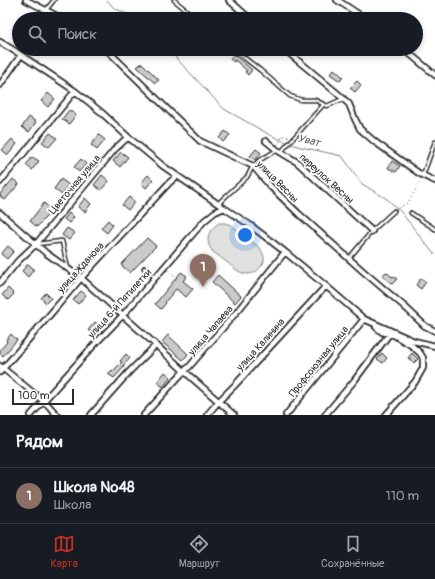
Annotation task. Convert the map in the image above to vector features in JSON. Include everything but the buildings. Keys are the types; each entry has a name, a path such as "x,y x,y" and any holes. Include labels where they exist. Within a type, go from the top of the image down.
{"street":[{"path":"26,0 50,12"},
{"path":"229,0 242,12"},
{"path":"337,0 355,12"},
{"path":"0,42 12,49"},
{"path":"0,85 20,56"},
{"path":"22,56 75,91 128,137 177,176 250,225 285,252 364,319 382,332 390,333 411,345 420,353 424,358 423,368 415,382 386,415"},
{"name":"улица Весны","path":"113,56 200,141 253,166 270,186 299,214 406,307 425,326 435,331"},
{"path":"292,56 349,104 360,129 402,162 435,181"},
{"path":"412,56 435,75"},
{"path":"0,182 75,91"},
{"name":"Цветочная улица","path":"0,283 18,261 36,244 115,149 128,137"},
{"name":"переулок Весны","path":"266,141 297,162 372,231"},
{"name":"улица Жданова","path":"1,369 81,278 177,176"},
{"name":"улица 6-й Пятилетки","path":"31,415 42,401 123,315 155,277 165,268 204,221 215,212 224,208"},
{"path":"0,213 46,253 81,278 234,415"},
{"name":"улица Чапаева","path":"144,415 189,367 240,308 285,252"},
{"name":"улица Калинина","path":"207,415 326,286"},
{"path":"364,319 414,341 435,346"},
{"name":"Профсоюзная улица","path":"286,415 364,319"},
{"path":"325,415 354,382 390,333"},
{"path":"91,415 129,372 156,345"},
{"path":"1,369 42,401 57,415"}],"lane":[{"path":"46,10 54,0"},
{"path":"174,0 189,12"},
{"path":"242,56 290,96 300,100 315,100 327,106 343,99"},
{"path":"218,204 247,177 253,166 260,160 279,151 324,104"},
{"path":"423,175 435,142"},
{"path":"349,259 372,231 396,210"},
{"path":"411,213 435,228"},
{"path":"36,244 62,242 68,270"},
{"path":"144,268 155,277"}],"path":[{"path":"280,142 282,136 293,137"},
{"path":"396,210 409,201 423,175"},
{"path":"165,268 176,278"}],"shaded area":[{"path":"219,223 231,225 260,248 264,261 254,273 242,273 213,252 210,248 208,236 212,229"}],"waterway":[{"name":"Уват","path":"107,0 114,8 123,12"},
{"name":"Уват","path":"175,56 224,109 270,135 288,143 342,156 362,184 387,199 401,212 435,254"}],"place":[{"name":"Школа №48","path":"203,287"}]}
